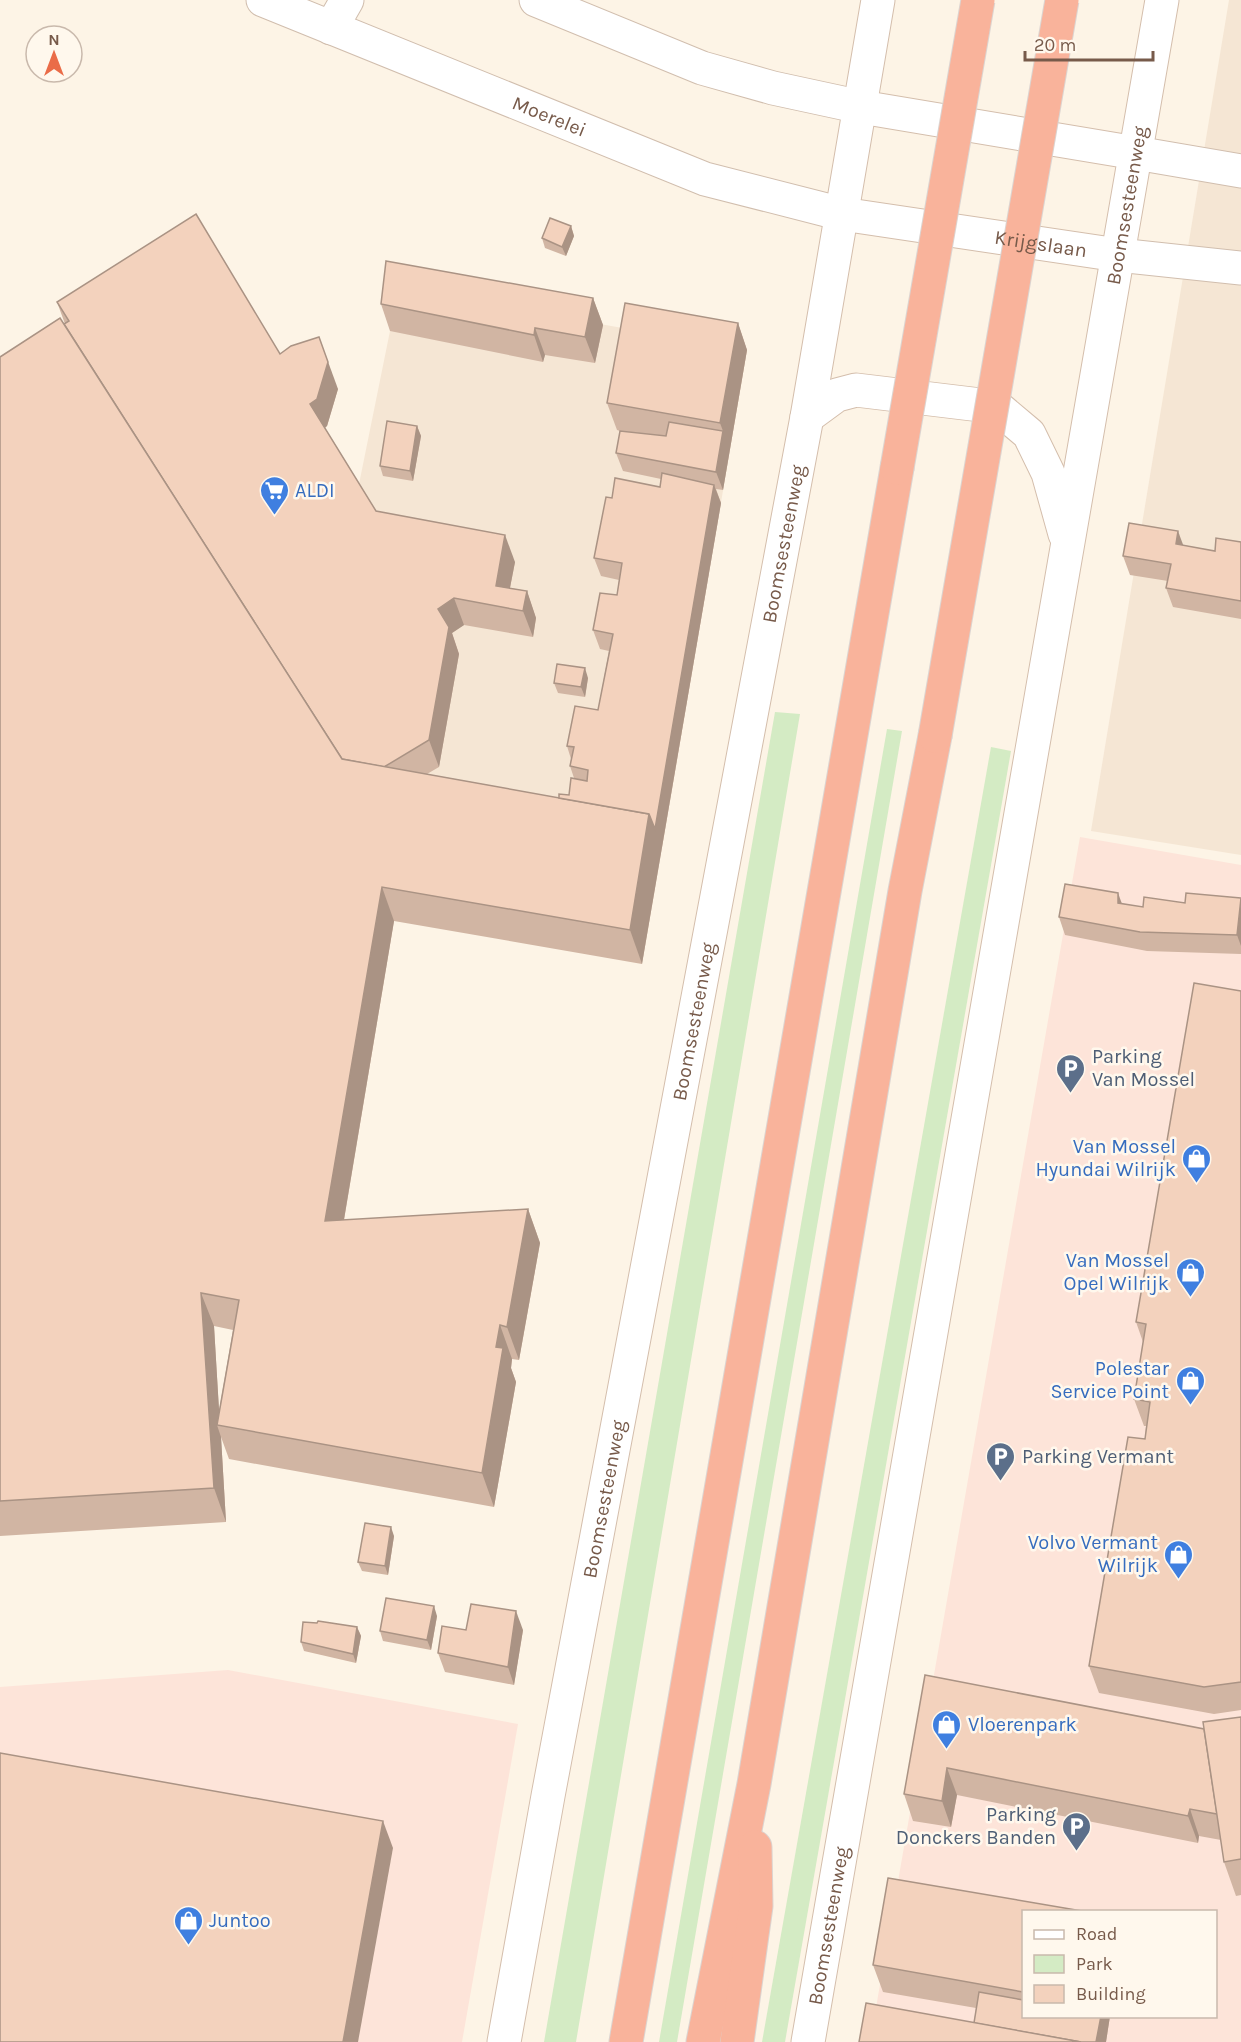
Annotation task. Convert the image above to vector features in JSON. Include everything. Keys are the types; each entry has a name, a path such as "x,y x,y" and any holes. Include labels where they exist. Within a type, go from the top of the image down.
{"highway":[{"path":"626,2042 978,0"},
{"path":"703,2042 754,1784 905,891 935,736 1062,0"},
{"path":"737,2042 756,1906 754,1784"}],"main road":[{"name":"Moerelei","path":"263,0 705,179 842,214"},
{"path":"331,28 347,0"},
{"path":"536,0 702,68 773,88 861,107 1241,171"},
{"name":"Boomsesteenweg","path":"504,2042 550,1784 807,417 878,0"},
{"name":"Boomsesteenweg","path":"807,2042 1162,0"},
{"name":"Krijgslaan","path":"842,214 1118,255 1241,268"},
{"path":"807,417 837,395 856,390 997,407 1029,434 1048,473 1067,542"}],"shaded area":[{"path":"1229,0 1241,0 1241,855 1091,831"},
{"path":"396,288 747,350 662,848 385,798 386,538 357,494 390,331"},
{"path":"1080,837 1241,865 1241,2042 870,2042"},
{"path":"228,1670 518,1724 462,2042 0,2042 0,1687"}],"green space":[{"path":"775,712 800,714 576,2042 544,2042"},
{"path":"887,729 902,731 677,2042 659,2042"},
{"path":"991,747 1011,751 785,2042 762,2042"}],"building":[{"name":"ALDI","path":"196,214 280,354 291,346 319,337 328,362 317,399 310,404 376,511 505,535 496,586 527,591 523,611 454,598 438,609 449,627 429,740 384,767 342,759 64,324 69,321 57,302"},
{"path":"550,218 571,226 562,247 542,238"},
{"path":"386,261 593,298 585,337 535,328 534,335 381,304"},
{"path":"625,303 738,323 720,423 607,403"},
{"path":"60,318 342,759 649,814 630,930 382,887 325,1221 528,1209 507,1327 500,1325 496,1347 503,1348 482,1473 217,1425 239,1300 201,1293 214,1488 0,1501 0,357"},
{"path":"387,421 417,426 410,471 380,466"},
{"path":"669,422 723,431 716,472 616,453 620,431 666,436"},
{"path":"662,473 714,485 655,829 649,814 559,798 559,794 569,795 571,778 587,781 588,770 570,766 574,747 567,746 575,706 598,710 613,634 593,630 600,593 617,595 622,563 594,558 606,497 612,498 615,478 660,487"},
{"path":"1129,523 1178,531 1176,544 1215,551 1216,538 1241,542 1241,601 1166,588 1171,564 1123,556"},
{"path":"557,664 585,668 581,687 554,683"},
{"path":"1065,884 1118,893 1118,903 1143,907 1144,897 1185,903 1186,893 1241,898 1237,935 1140,932 1059,917"},
{"path":"1194,983 1241,991 1241,1682 1204,1687 1089,1666 1128,1437 1145,1439 1150,1402 1134,1399 1146,1324 1136,1322"},
{"path":"365,1523 391,1527 385,1566 358,1562"},
{"path":"386,1598 434,1606 427,1640 380,1631"},
{"path":"471,1604 516,1611 508,1667 438,1653 442,1626 466,1630"},
{"path":"318,1621 357,1627 353,1654 301,1642 303,1622 317,1623"},
{"path":"925,1675 1204,1729 1217,1814 1190,1809 1188,1816 947,1768 942,1801 904,1794"},
{"path":"1241,1717 1241,1859 1224,1862 1203,1722"},
{"name":"Juntoo","path":"0,1753 383,1821 343,2042 0,2042"},
{"path":"888,1878 1076,1910 1022,1910 1022,1992 873,1965"},
{"path":"979,1992 1022,2000 1022,2018 1101,2018 1096,2042 1081,2042 974,2023"},
{"path":"866,2003 1081,2042 859,2042"}],"place":[{"name":"ALDI","path":"274,516"},
{"name":"Parking Van Mossel","path":"1071,1094"},
{"name":"Van Mossel Hyundai Wilrijk","path":"1197,1184"},
{"name":"Van Mossel Opel Wilrijk","path":"1190,1298"},
{"name":"Polestar Service Point","path":"1190,1406"},
{"name":"Parking Vermant","path":"1001,1482"},
{"name":"Volvo Vermant Wilrijk","path":"1179,1580"},
{"name":"Vloerenpark","path":"947,1750"},
{"name":"Parking Donckers Banden","path":"1077,1852"},
{"name":"Juntoo","path":"188,1946"}]}
